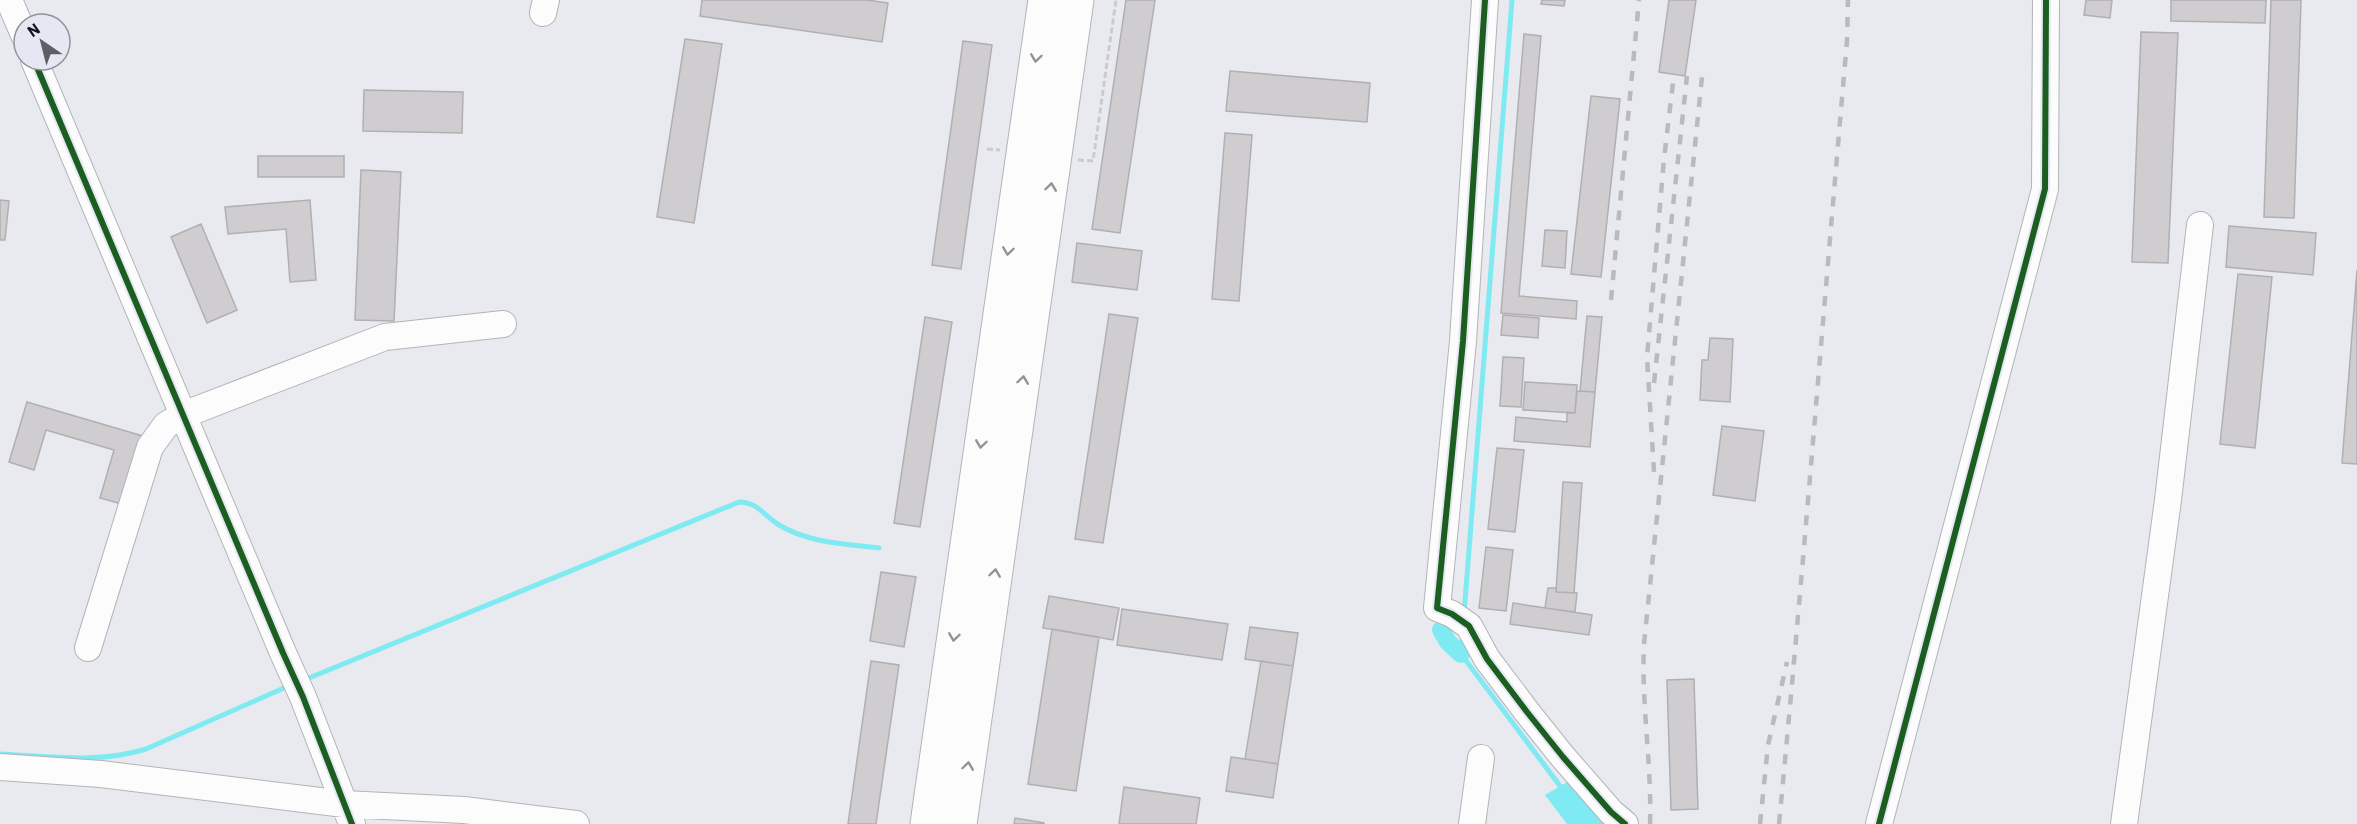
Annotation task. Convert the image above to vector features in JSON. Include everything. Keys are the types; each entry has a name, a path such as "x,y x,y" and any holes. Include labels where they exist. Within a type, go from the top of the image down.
{"main road":[{"path":"927,824 1045,0"},
{"path":"960,824 1077,0"}],"street":[{"path":"1485,0 1463,340 1437,608 1452,614 1469,626 1487,658 1534,721 1604,804 1625,824"},
{"path":"1879,824 2045,189 2046,0"},
{"path":"39,72 303,697 348,814"},
{"path":"2124,824 2168,500 2200,225"},
{"path":"88,648 150,447 166,425 183,416 385,337 503,324"},
{"path":"1472,824 1481,758"},
{"path":"0,767 101,774 348,814 464,810 576,824"}],"path":[{"path":"1093,161 1116,0"}],"water":[{"path":"1569,781 1607,824 1567,824 1545,795"}],"building":[{"path":"702,0 867,0 888,3 882,42 700,16"},
{"path":"1126,0 1155,0 1120,233 1092,229"},
{"path":"1542,0 1565,0 1564,6 1541,4"},
{"path":"1669,0 1696,0 1685,76 1659,72"},
{"path":"2086,0 2112,0 2110,18 2084,15"},
{"path":"2171,0 2266,0 2265,23 2171,21"},
{"path":"2271,0 2301,0 2294,218 2264,217"},
{"path":"2141,32 2178,33 2168,263 2132,262"},
{"path":"1524,34 1541,36 1519,296 1577,301 1576,319 1501,313"},
{"path":"685,39 722,44 694,223 657,217"},
{"path":"963,41 992,45 961,269 932,265"},
{"path":"1230,71 1370,83 1367,122 1226,111"},
{"path":"364,90 463,92 462,133 363,131"},
{"path":"1591,96 1620,99 1601,277 1571,274"},
{"path":"1225,133 1252,135 1239,301 1212,299"},
{"path":"258,156 344,156 344,177 258,177"},
{"path":"361,170 401,172 394,321 355,320"},
{"path":"0,200 9,201 5,240 0,240"},
{"path":"310,200 316,280 290,282 286,229 228,234 225,207"},
{"path":"201,224 237,310 207,323 171,237"},
{"path":"2229,226 2316,233 2313,275 2226,267"},
{"path":"1545,230 1567,231 1565,268 1542,266"},
{"path":"1077,243 1142,251 1137,290 1072,282"},
{"path":"2357,270 2357,464 2342,463"},
{"path":"2238,274 2272,277 2255,448 2220,444"},
{"path":"1109,314 1138,318 1103,543 1075,539"},
{"path":"1503,315 1539,318 1538,338 1501,335"},
{"path":"1587,316 1602,317 1595,392 1580,391"},
{"path":"925,317 952,322 920,527 894,523"},
{"path":"1710,338 1733,339 1730,402 1700,400 1702,360 1708,360"},
{"path":"1503,357 1524,358 1521,407 1500,406"},
{"path":"1525,382 1577,385 1575,413 1523,410"},
{"path":"1577,391 1595,392 1590,447 1514,441 1516,417 1567,422 1567,412 1575,413"},
{"path":"27,402 143,436 122,504 100,498 114,450 46,430 34,470 9,462"},
{"path":"1722,426 1764,431 1755,501 1713,495"},
{"path":"1497,448 1524,450 1515,532 1488,529"},
{"path":"1563,482 1582,483 1574,593 1556,592"},
{"path":"1486,547 1513,550 1506,611 1479,608"},
{"path":"881,572 916,577 904,647 870,641"},
{"path":"1548,588 1556,588 1556,592 1577,593 1575,612 1545,608"},
{"path":"1049,596 1119,608 1113,640 1043,628"},
{"path":"1513,603 1592,615 1589,635 1510,624"},
{"path":"1122,609 1228,624 1222,660 1117,645"},
{"path":"1250,627 1298,633 1293,666 1245,659"},
{"path":"1052,629 1099,637 1076,791 1028,784"},
{"path":"871,661 899,665 876,824 848,824"},
{"path":"1261,661 1293,666 1278,764 1245,759"},
{"path":"1694,679 1698,809 1671,810 1667,680"},
{"path":"1231,757 1278,764 1273,798 1226,791"},
{"path":"1124,787 1200,798 1196,824 1119,824"},
{"path":"1015,818 1044,823 1044,824 1014,824"}],"waterway":[{"path":"1464,614 1512,0"},
{"path":"309,678 739,502 751,504 779,525 802,536 828,542 879,548"},
{"path":"1441,630 1448,642 1461,654"},
{"path":"1463,633 1461,654 1563,790"},
{"path":"0,754 73,758 128,754 146,749 284,688"}],"railway":[{"path":"1611,300 1639,0"},
{"path":"1779,824 1847,41 1848,0"},
{"path":"1654,472 1647,357 1664,159 1674,74"},
{"path":"1654,383 1687,76"},
{"path":"1650,824 1644,644 1702,77"},
{"path":"1760,824 1768,745 1787,662"}],"cycle path":[{"path":"1485,0 1463,341 1437,608 1452,614 1469,626 1487,659 1527,712 1611,812 1625,824"},
{"path":"1879,824 2045,189 2046,0"},
{"path":"39,72 303,697 352,824"}]}
